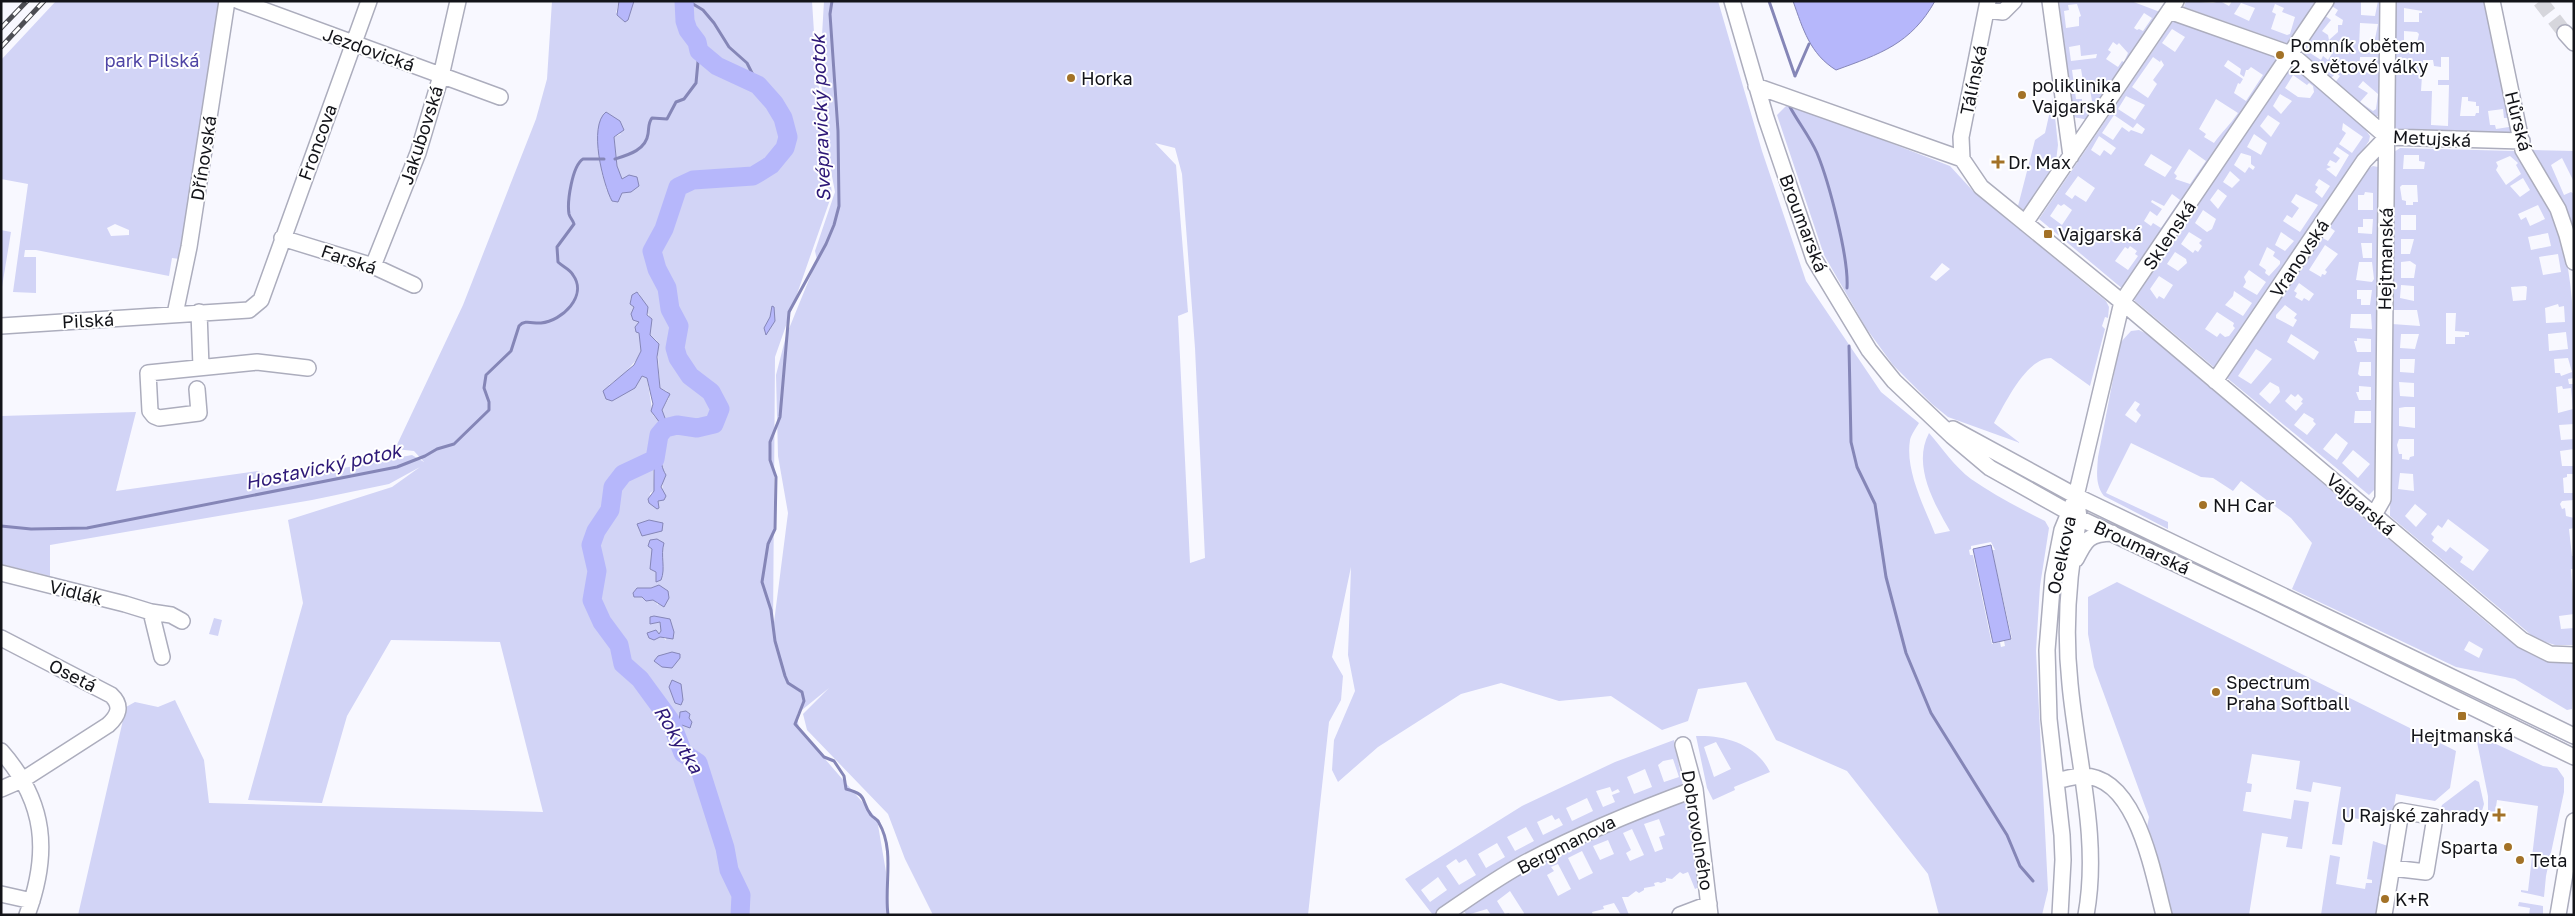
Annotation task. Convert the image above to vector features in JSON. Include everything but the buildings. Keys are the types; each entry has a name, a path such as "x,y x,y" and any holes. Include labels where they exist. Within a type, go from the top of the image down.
{"street":[{"name":"Dřínovská","path":"175,314 189,247 227,1"},
{"name":"Jezdovická","path":"239,1 500,97"},
{"name":"Froncova","path":"175,314 249,310 261,300 369,1"},
{"name":"Jakubovská","path":"373,266 418,152 440,76 458,1"},
{"name":"Broumarská","path":"1732,1 1756,86 1814,259 1869,350 1894,381 1930,416 1990,468 2074,516 2114,533 2574,757"},
{"path":"1988,6 2003,12 2014,1"},
{"path":"2050,1 2071,156"},
{"name":"Sklenská","path":"2076,496 2122,302 2326,1"},
{"name":"Hejtmanská","path":"2374,515 2383,499 2388,1"},
{"name":"Hůrská","path":"2492,1 2523,150 2558,209 2568,235 2574,262"},
{"name":"Tálínská","path":"1962,159 1961,136 1988,6"},
{"path":"2026,223 2173,6"},
{"name":"Metujská","path":"2173,6 2291,54 2386,137 2522,141"},
{"path":"1756,86 1962,159"},
{"name":"Vranovská","path":"2215,381 2364,161 2386,137"},
{"name":"Vajgarská","path":"1962,159 1981,187 2122,302 2522,640 2550,654 2574,655"},
{"name":"Farská","path":"282,238 373,266 414,285"},
{"path":"198,312 201,367"},
{"name":"Pilská","path":"1,326 175,314"},
{"path":"197,389 199,413 160,418 154,416 150,410 148,373 257,362 308,368"},
{"name":"Broumarská","path":"1930,416 2076,496 2272,584 2574,736"},
{"name":"Ocelkova","path":"2076,496 2066,634 2070,686 2083,776 2089,849 2090,879 2086,915"},
{"name":"Ocelkova","path":"2060,915 2063,860 2049,719 2047,650 2053,576 2062,530 2074,516"},
{"path":"2070,569 2088,538 2096,533 2114,533"},
{"name":"Vidlák","path":"1,573 150,612 171,615 182,621"},
{"path":"2261,604 2272,584"},
{"path":"150,612 162,658"},
{"name":"Osetá","path":"1,638 112,694 118,704 118,715 108,725 24,779"},
{"name":"Dobrovolného","path":"1683,745 1695,789 1709,909"},
{"path":"1,751 24,779 36,807 42,852 30,908 1,894"},
{"path":"2056,780 2083,776 2093,777 2114,788 2122,795 2128,804 2145,848 2164,915"},
{"path":"1,789 24,779"},
{"name":"Bergmanova","path":"1444,915 1519,866 1577,836 1634,811 1695,789"},
{"path":"2558,915 2574,821"},
{"path":"2384,915 2392,868"},
{"path":"1680,915 1709,909"}],"green space":[{"name":"park Pilská","path":"56,1 220,1 180,259 172,258 169,276 36,250 25,250 24,257 36,257 36,293 13,292 28,184 1,179 1,60","holes":["115,224 129,230 129,235 111,236 107,228"]},
{"path":"552,1 619,1 616,13 634,1 812,1 816,64 832,194 775,357 773,630 788,513 778,456 776,375 786,336 817,260 815,251 835,192 827,150 820,70 824,1 1718,1 1762,151 1806,281 1881,392 1919,423 1910,440 1910,464 1916,488 1935,534 1950,531 1932,496 1924,471 1924,445 1929,433 1954,463 1971,479 2045,521 2049,528 2040,586 2036,651 2048,890 2042,915 1939,915 1928,874 1847,771 1776,740 1746,682 1698,689 1688,721 1662,730 1611,696 1559,701 1501,683 1461,694 1378,747 1338,782 1332,770 1334,740 1355,691 1348,655 1351,567 1332,657 1343,676 1341,700 1329,722 1308,915 933,915 905,859 888,814 807,730 803,714 829,688 797,714 799,729 877,819 886,872 886,915 78,915 126,707 135,702 158,707 175,700 204,760 209,803 543,812 500,642 391,640 347,716 322,803 248,800 303,603 288,520 392,487 420,467 389,484 312,500 50,545 50,576 1,564 1,416 136,412 116,491 258,471 280,480 412,455 424,462 414,451 395,449 463,305 536,119 547,79","holes":["599,126 621,134 614,137 617,166 626,191 622,193 607,191 601,170","1155,143 1175,148 1182,174 1195,348 1205,558 1190,563 1178,316 1188,312 1176,165","639,293 648,313 651,328 650,335 657,341 660,388 667,391 669,398 662,410 669,429 661,446 663,485 657,503 659,506 649,503 650,493 654,491 652,456 654,438 660,423 653,415 647,378 642,376 635,388 609,385 624,374 637,359 641,351 639,322 633,320 634,307 630,303 631,298","1991,542 1995,550 1992,550 2012,639 2004,641 2005,646 2001,647 2000,642 1992,644 1973,555 1970,555 1969,550 1971,546","659,585 658,605 653,599 646,601 642,597 651,588","650,618 670,619 666,640 659,634 661,631 660,622 650,624"]},
{"path":"2059,1 2131,1 2160,12 2089,120 2073,117","holes":["2077,4 2081,16 2079,17 2079,26 2066,28 2064,11 2069,10 2068,5","2144,13 2152,18 2143,31 2134,28","2113,42 2117,45 2119,43 2128,53 2124,62 2122,61 2118,67 2106,59 2111,52 2108,50","2080,45 2081,56 2097,54 2096,58 2071,61 2069,47","2081,69 2083,81 2093,80 2093,83 2089,84 2092,101 2082,103 2082,99 2076,99 2072,70"]},
{"path":"2186,1 2213,3 2220,1 2229,6 2232,1 2318,1 2289,44 2184,7","holes":["2241,3 2255,8 2249,21 2234,14","2275,4 2284,8 2282,12 2295,17 2290,34 2287,35 2271,29 2276,14 2272,12"]},
{"path":"2333,1 2369,1 2361,2 2361,15 2375,16 2378,1 2383,1 2382,112 2378,116 2371,116 2334,84 2340,76 2336,73 2329,80 2299,53 2324,15 2331,20 2322,31 2328,35 2329,40 2338,32 2338,25 2342,25 2343,20 2335,15 2338,10 2330,5","holes":["2360,23 2378,24 2373,49 2359,48","2316,40 2333,52 2328,60 2323,56 2321,60 2310,53","2360,57 2375,57 2375,71 2369,71 2369,73 2359,70","2363,81 2378,94 2376,109 2373,111 2360,102 2368,93 2358,87"]},
{"path":"2396,1 2486,1 2515,133 2395,130","holes":["2404,8 2422,11 2422,13 2419,13 2419,22 2404,22","2404,31 2417,32 2419,34 2416,47 2404,46","2441,57 2449,57 2449,80 2438,80 2438,85 2449,85 2448,126 2431,125 2432,91 2421,91 2423,60 2433,60 2434,66 2441,67","2462,97 2468,97 2468,101 2476,102 2476,106 2479,106 2479,113 2476,113 2475,116 2460,116","2503,109 2504,118 2508,118 2509,127 2496,129 2495,125 2490,125 2488,111"]},
{"path":"2175,18 2279,57 2124,290 2039,219","holes":["2172,29 2185,37 2175,52 2162,43","2153,57 2160,62 2161,60 2164,65 2153,80 2157,84 2148,98 2132,87","2228,60 2241,69 2240,74 2244,77 2246,70 2251,67 2263,75 2246,101 2234,93 2238,83 2240,84 2243,79 2224,66","2126,96 2145,105 2135,120 2118,109","2216,99 2238,113 2214,143 2204,137 2206,134 2199,129","2114,115 2133,128 2137,123 2145,129 2142,134 2131,130 2129,132 2122,127 2113,140 2102,133","2099,136 2116,148 2111,155 2104,150 2100,156 2091,150","2189,149 2206,161 2190,184 2175,179 2177,176 2174,173","2151,154 2172,167 2165,177 2144,165","2078,176 2095,188 2086,202 2075,195 2072,199 2065,194","2172,194 2180,200 2161,228 2153,223 2151,226 2144,221 2150,211 2157,216 2162,209 2151,202 2152,200 2164,206","2058,204 2061,206 2064,204 2072,210 2062,225 2050,216","2130,246 2137,251 2135,254 2138,256 2128,270 2115,261 2125,247 2128,249"]},
{"path":"2291,65 2365,129 2370,136 2369,141 2216,369 2134,300","holes":["2293,75 2307,85 2309,83 2313,86 2314,92 2310,98 2298,97 2285,88","2280,94 2292,101 2281,114 2273,106","2268,115 2280,123 2271,137 2260,126","2343,123 2363,137 2352,153 2339,144 2346,133 2342,130","2254,134 2267,143 2261,155 2247,147","2337,147 2349,155 2336,177 2326,169 2331,167 2327,165 2330,160 2336,163 2340,158 2333,153","2241,153 2251,156 2251,164 2255,167 2253,170 2249,167 2245,173 2234,165","2230,171 2240,180 2232,188 2223,182","2319,179 2330,186 2322,198 2315,192 2318,187 2315,185","2218,189 2227,196 2218,209 2210,200","2296,194 2318,205 2300,232 2283,221 2287,215 2292,218 2299,208 2291,202","2203,210 2216,219 2212,229 2207,232 2195,223","2189,232 2202,240 2199,243 2202,246 2198,252 2195,250 2193,253 2181,244","2281,232 2294,241 2285,251 2275,245","2267,247 2275,252 2273,256 2280,261 2280,264 2269,276 2265,273 2266,270 2259,265","2175,252 2186,259 2187,263 2178,271 2167,264","2249,270 2266,282 2257,295 2243,287 2246,282 2244,277","2159,276 2173,285 2164,299 2159,296 2157,299 2150,289","2234,291 2252,303 2243,316 2225,305 2233,296","2217,312 2234,323 2233,326 2235,328 2229,336 2225,337 2220,333 2217,337 2205,329"]},
{"path":"2053,98 2058,145 2056,161 2028,208 2024,210 2018,206 2035,140 2045,133"},
{"path":"1786,106 1795,106 1950,166 1973,191 2106,301 2109,307 2108,318 2105,317 2102,326 2105,329 2090,386 2051,358 2033,365 2017,383 1994,423 2020,443 1948,417 1932,404 1893,365 1866,328 1824,255 1777,115","holes":["1942,263 1950,269 1936,281 1930,277"]},
{"path":"2400,148 2514,151 2542,198 2560,236 2572,296 2574,378 2568,379 2569,384 2574,384 2574,424 2559,425 2561,440 2574,439 2574,449 2560,451 2562,466 2574,466 2574,474 2567,474 2567,477 2563,478 2564,493 2574,493 2574,500 2562,501 2560,504 2562,509 2565,508 2566,516 2574,518 2574,528 2569,529 2572,556 2574,556 2574,569 2571,569 2574,614 2559,616 2561,629 2574,628 2574,645 2555,645 2536,639 2390,516 2392,324 2420,326 2417,310 2392,310 2394,152","holes":["2404,155 2419,155 2419,161 2425,162 2424,169 2403,169","2510,156 2518,163 2516,165 2521,174 2506,185 2496,170 2498,166 2496,162","2523,178 2530,190 2520,197 2510,186","2402,185 2417,185 2418,202 2413,202 2413,205 2406,205 2406,201 2402,200 2400,187","2538,205 2545,219 2530,226 2526,217 2521,220 2518,214","2401,215 2416,215 2416,230 2401,230","2548,233 2551,246 2531,250 2528,237","2401,239 2414,239 2410,254 2401,254","2558,254 2561,272 2543,275 2539,257","2410,261 2416,265 2414,278 2401,278 2401,262","2401,285 2414,286 2414,301 2400,298","2511,287 2527,287 2526,300 2513,301","2558,304 2559,307 2564,306 2565,322 2546,323 2545,308","2446,313 2456,313 2455,331 2469,332 2469,335 2465,335 2465,337 2455,337 2455,344 2446,344","2566,332 2568,349 2549,351 2548,334","2401,334 2419,334 2415,349 2400,348","2568,358 2572,372 2561,376 2560,373 2555,373 2554,359","2400,359 2415,359 2414,373 2400,372","2399,382 2414,383 2414,397 2400,396","2562,386 2563,389 2571,388 2573,409 2558,413 2556,387","2415,407 2415,428 2399,426 2399,408","2399,439 2414,439 2414,456 2410,457 2409,460 2402,459 2402,454 2399,454 2397,445","2400,473 2413,474 2414,491 2398,489","2415,504 2427,514 2416,527 2405,516","2448,519 2489,550 2473,571 2460,562 2463,557 2450,547 2446,552 2432,541 2434,537 2431,534 2438,525 2442,528"]},
{"path":"2530,150 2574,151 2574,182 2562,158 2551,165 2564,195 2571,192 2574,194 2574,235"},
{"path":"2373,166 2378,167 2380,172 2377,487 2369,495 2227,378 2321,237 2328,241 2335,231 2328,226 2366,170","holes":["2365,192 2373,193 2373,210 2358,210 2358,195 2364,195","2363,219 2373,219 2372,234 2358,233 2358,227 2363,227","2361,243 2372,243 2372,258 2363,258","2325,245 2338,254 2325,270 2327,272 2325,275 2322,274 2321,277 2309,270","2359,262 2372,262 2374,279 2372,282 2356,280","2299,283 2314,294 2309,301 2304,298 2302,301 2295,297 2297,293 2294,291","2357,290 2372,290 2370,305 2361,305 2361,299 2357,299","2285,305 2297,314 2294,318 2297,320 2293,327 2276,318 2276,315","2351,314 2371,314 2372,329 2350,328","2291,334 2319,352 2314,360 2287,342","2357,338 2371,339 2371,352 2357,352 2354,341 2357,341","2256,349 2272,359 2251,384 2238,376","2360,362 2371,362 2371,376 2360,376 2358,374","2270,382 2279,387 2280,392 2270,404 2259,394","2359,386 2371,387 2371,400 2359,400 2356,392 2359,392","2291,394 2295,397 2298,394 2303,399 2301,402 2303,403 2296,411 2285,401","2355,411 2371,411 2371,423 2354,423","2304,413 2314,419 2313,421 2316,424 2307,435 2294,425","2336,433 2348,443 2337,460 2323,449","2353,450 2370,464 2358,478 2342,463"]},
{"path":"1,230 11,232 1,293"},
{"path":"2139,330 2147,334 2491,626 2520,648 2538,657 2574,663 2572,709 2567,710 2515,679 2456,667 2292,589 2312,543 2291,518 2241,481 2233,491 2213,478 2201,477 2131,443 2106,493 2168,522 2168,529 2104,496 2098,483 2098,457 2120,343 2131,331","holes":["2135,401 2140,404 2136,410 2141,415 2136,423 2125,415","2469,641 2483,649 2479,658 2464,650"]},
{"path":"2101,515 2241,581 2190,563 2099,520"},
{"path":"2117,582 2456,751 2450,788 2435,801 2396,794 2391,824 2346,817 2342,845 2332,844 2341,787 2313,782 2311,792 2296,789 2300,761 2252,754 2247,783 2252,784 2251,792 2246,792 2243,811 2291,819 2294,800 2309,802 2302,849 2286,847 2288,837 2262,833 2249,915 2173,915 2147,827 2149,817 2094,667 2088,634 2088,597"},
{"path":"2275,599 2568,741 2568,743 2276,602"},
{"path":"214,618 222,620 218,636 209,634"},
{"path":"1696,736 1718,737 1739,743 1757,754 1770,772 1734,787 1735,790 1713,800 1707,788","holes":["1716,742 1731,769 1714,777 1704,747"]},
{"path":"2479,736 2543,766 2557,768 2564,778 2564,792 2546,876 2544,897 2521,892 2521,890 2528,891 2538,806 2497,800 2495,813 2488,812 2488,796 2476,737"},
{"path":"1674,740 1683,786 1618,812 1554,842 1493,876 1433,915 1405,879 1522,806 1615,762","holes":["1673,759 1679,777 1664,782 1658,765 1663,761","1645,769 1652,787 1634,794 1627,777","1610,787 1612,792 1618,789 1620,792 1612,795 1615,802 1603,807 1596,791","1587,798 1593,811 1572,821 1566,808","1552,815 1555,820 1559,818 1563,825 1543,835 1537,822","1526,827 1534,841 1515,851 1507,837","1497,843 1505,857 1486,868 1478,854","1456,859 1459,863 1466,859 1476,875 1459,885 1446,866","1438,877 1447,890 1430,902 1421,890"]},
{"path":"2475,780 2479,782 2484,804 2480,818 2440,811 2442,805"},
{"path":"1681,801 1687,804 1699,887 1695,889 1688,872 1683,874 1680,872 1672,879 1666,878 1666,881 1654,883 1655,886 1644,888 1639,893 1636,891 1628,897 1622,897 1629,915 1621,915 1614,903 1603,906 1604,909 1592,912 1593,915 1523,915 1524,913 1510,891 1497,901 1505,914 1509,913 1510,915 1491,915 1487,909 1467,915 1463,910 1534,866 1584,840","holes":["1659,819 1665,835 1659,837 1663,849 1655,852 1644,824","1632,829 1644,855 1630,861 1626,853 1631,850 1623,833","1608,840 1614,854 1600,860 1593,846","1582,851 1593,873 1579,880 1568,858","1558,864 1571,889 1558,896 1547,875 1554,871 1551,867"]},
{"path":"2373,841 2388,846 2378,915 2321,915 2330,855 2340,857 2336,884 2365,889 2366,883 2372,883 2372,880 2367,879"},
{"path":"2519,902 2543,906 2543,915 2529,915 2530,908 2518,906"}],"water":[{"path":"619,1 634,1 628,20 625,22 617,15"},
{"path":"1793,1 1935,1 1926,16 1905,38 1867,59 1836,70 1827,64 1808,40"},
{"path":"606,112 620,121 624,130 614,137 617,166 622,179 629,175 637,177 639,186 631,192 622,193 618,202 612,201 608,193 599,155 598,129 601,119"},
{"path":"637,292 648,307 647,315 652,319 650,335 659,344 657,357 660,388 670,394 662,410 669,429 663,439 661,452 663,470 666,475 661,487 666,496 664,500 658,501 659,508 657,509 649,503 648,499 654,491 654,465 648,460 655,446 655,428 660,423 651,411 653,404 647,378 642,376 635,388 612,401 606,399 603,391 634,365 641,351 639,333 636,332 635,327 639,322 633,320 631,314 634,307 630,304 632,295"},
{"path":"772,306 774,307 775,321 766,335 764,328 770,317"},
{"path":"649,520 663,523 662,531 642,536 637,524"},
{"path":"657,539 664,543 661,580 656,582 656,572 650,569 652,549 648,546 650,540"},
{"path":"1991,545 2011,639 1993,643 1973,549"},
{"path":"659,585 668,591 669,598 664,607 653,600 646,601 642,597 634,597 633,593 637,588 651,588"},
{"path":"650,617 670,619 674,632 673,639 660,637 654,640 649,638 647,633 656,630 659,634 661,631 660,622 650,624"},
{"path":"672,652 680,654 680,658 672,668 662,667 654,661 658,656"},
{"path":"672,680 681,684 683,700 681,705 675,703 669,687"},
{"path":"686,711 690,714 689,718 692,722 690,728 679,724 680,712"}],"waterway":[{"name":"Rokytka","path":"684,1 685,21 688,30 697,42 699,51 717,66 758,85 774,103 783,118 788,137 785,148 771,165 753,176 693,180 678,187 664,229 652,251 657,269 667,288 670,309 679,326 675,348 678,358 690,376 711,392 720,409 714,424 697,428 677,425 665,428 659,435 655,459 623,474 613,487 610,510 596,531 591,545 597,571 592,600 602,622 619,645 623,664 640,679 670,720 683,753 698,763 725,848 729,870 741,895 740,915"},
{"name":"Rokytka","path":"688,1 703,10 714,23 729,47 747,63 758,85"},
{"name":"Svépravický potok","path":"832,1 830,14 838,131 839,206 826,244 789,312 780,417 770,442 770,460 776,477 775,529 768,544 762,582 771,610 775,641 785,676 788,683 802,692 804,701 795,724 824,757 834,761 844,776 846,789 861,796 884,833 888,856 888,915"},
{"path":"1769,1 1795,76"},
{"path":"1795,76 1809,44"},
{"name":"Hostavický potok","path":"615,159 631,154 640,148 647,140 649,124 652,118 667,119 676,102 684,99 696,83 699,51"},
{"path":"1790,107 1814,147 1822,166 1842,240 1847,288"},
{"name":"Hostavický potok","path":"1,526 31,529 87,528 397,467 437,449 454,444 489,410 489,402 484,388 486,375 511,351 519,326 524,323 541,323 557,318 575,299 577,283 572,273 558,262 557,247 574,224 569,214 569,201 573,176 579,163 583,159 604,159"},
{"path":"1849,346 1851,442 1857,467 1875,504 1886,577 1906,653 1931,713 2007,835 2020,866 2033,881"}],"tunnel":[{"path":"2540,1 2565,33"}],"railway":[{"path":"1,28 27,1"},
{"path":"1,47 44,1"}],"place":[{"name":"Pomník obětem 2. světové války","path":"2280,55"},
{"name":"Horka","path":"1071,78"},
{"name":"poliklinika Vajgarská","path":"2022,95"},
{"name":"Dr. Max","path":"1998,162"},
{"name":"Vajgarská","path":"2048,234"},
{"name":"NH Car","path":"2203,505"},
{"name":"Spectrum Praha Softball","path":"2216,692"},
{"name":"Hejtmanská","path":"2462,716"},
{"name":"U Rajské zahrady","path":"2499,815"},
{"name":"Sparta","path":"2508,847"},
{"name":"Teta","path":"2520,860"},
{"name":"K+R","path":"2385,899"}]}
